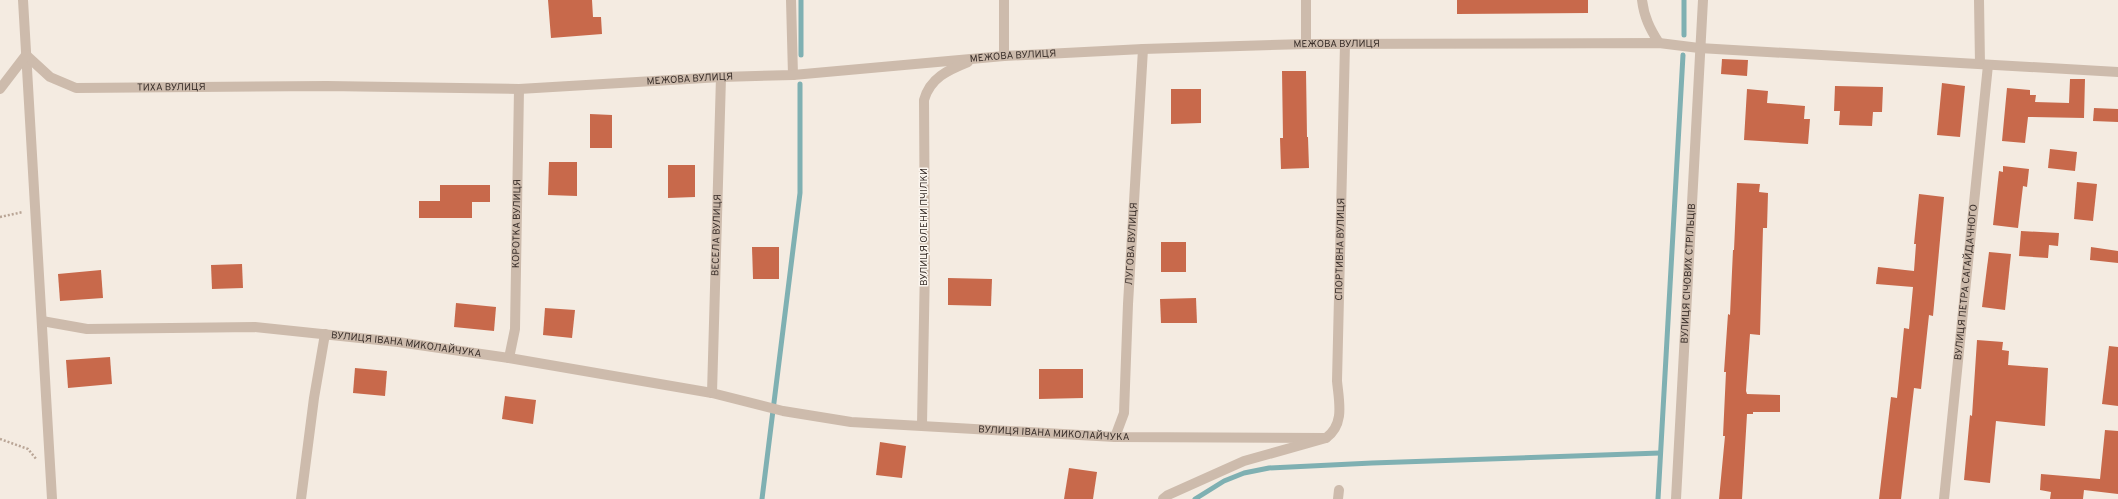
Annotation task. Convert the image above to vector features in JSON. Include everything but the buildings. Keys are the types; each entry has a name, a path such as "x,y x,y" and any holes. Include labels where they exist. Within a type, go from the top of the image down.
{"street":[{"path":"24,0 52,499"},
{"path":"791,0 792,75"},
{"path":"1004,0 1004,56"},
{"path":"1306,0 1306,44"},
{"path":"1642,0 1643,12 1659,43"},
{"name":"ВУЛИЦЯ СІЧОВИХ СТРІЛЬЦІВ","path":"1676,499 1699,48 1703,0"},
{"name":"ВУЛИЦЯ ПЕТРА САГАЙДАЧНОГО","path":"1944,499 1984,65 1979,0"},
{"name":"МЕЖОВА ВУЛИЦЯ","path":"327,86 519,89 721,77 792,75 1004,56 1143,49 1306,44 1659,43 1699,48 2118,72"},
{"name":"СПОРТИВНА ВУЛИЦЯ","path":"1163,499 1168,495 1244,461 1326,438 1334,432 1338,423 1340,413 1337,381 1345,44"},
{"name":"ЛУГОВА ВУЛИЦЯ","path":"1115,437 1124,413 1128,304 1143,49"},
{"path":"0,89 26,55"},
{"name":"ТИХА ВУЛИЦЯ","path":"26,55 50,77 76,88 327,86"},
{"name":"ВУЛИЦЯ ОЛЕНИ ПЧІЛКИ","path":"922,424 924,100 927,89 932,82 950,70 977,58"},
{"name":"ВЕСЕЛА ВУЛИЦЯ","path":"712,393 721,77"},
{"name":"КОРОТКА ВУЛИЦЯ","path":"509,358 515,329 519,89"},
{"name":"ВУЛИЦЯ ІВАНА МИКОЛАЙЧУКА","path":"42,321 87,330 255,327 398,342 509,358 712,393 767,407 851,422 922,424 1115,437 1326,438"},
{"path":"301,499 314,398 325,334"}],"path":[{"path":"0,217 36,210"},
{"path":"0,439 28,450 37,461"}],"waterway":[{"path":"801,0 801,55"},
{"path":"1684,0 1684,35"},
{"path":"1658,499 1683,55"},
{"path":"762,499 800,193 800,84"},
{"path":"1195,499 1224,481 1244,473 1269,468 1660,453"}]}
